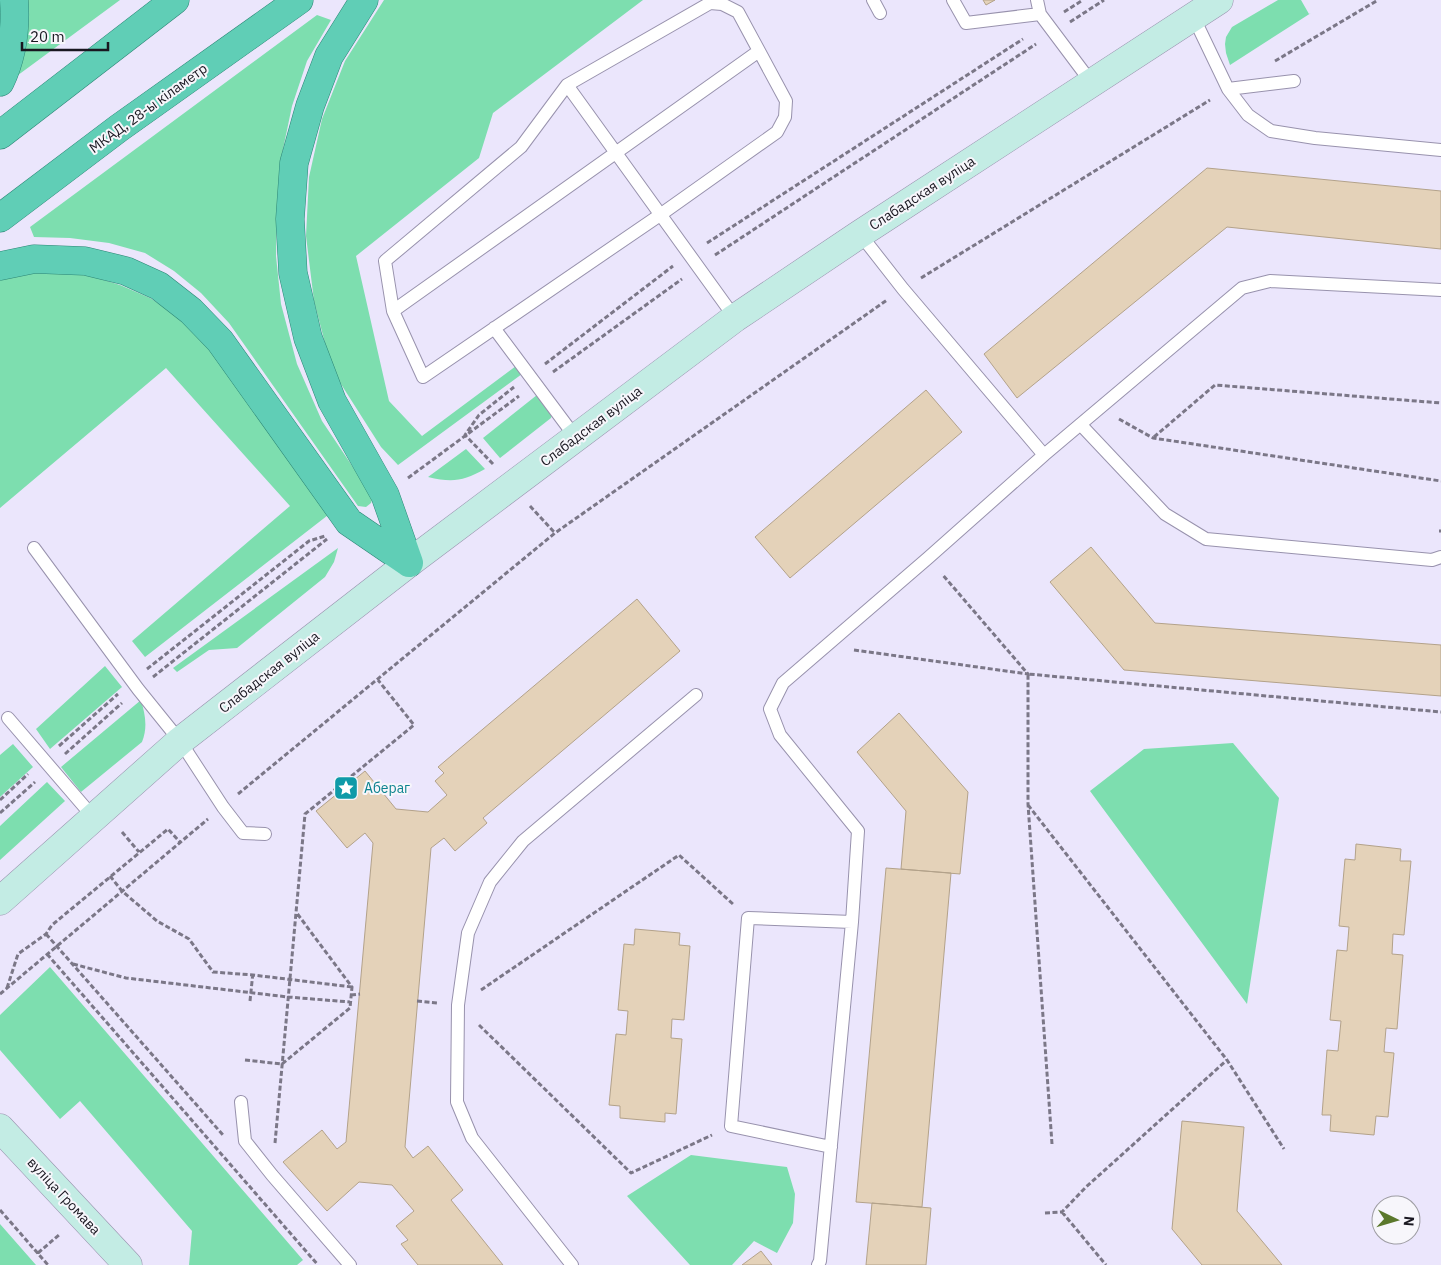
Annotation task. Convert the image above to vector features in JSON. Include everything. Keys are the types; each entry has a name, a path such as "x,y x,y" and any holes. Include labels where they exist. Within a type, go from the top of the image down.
{"highway":[{"path":"0,82 12,44 14,0"},
{"path":"0,135 175,0"},
{"name":"МКАД, 28-ы кіламетр","path":"0,218 118,128 299,0"},
{"path":"364,0 329,56 310,106 294,163 290,219 293,273 308,338 332,402 386,495 409,563"},
{"path":"0,266 34,259 85,261 126,271 159,286 191,311 220,341 349,522 409,563"}],"main road":[{"name":"Слабадская вуліца","path":"0,901 180,741 409,563 735,318 1091,82 1219,0"},
{"name":"вуліца Громава","path":"0,1128 128,1265"}],"lane":[{"path":"873,0 880,13"},
{"path":"952,0 966,23 1047,24"},
{"path":"1037,0 1047,24 1091,82"},
{"path":"710,3 722,4 738,12 760,50 786,101 786,117 777,132 660,215 423,377 393,311 385,261 522,147 567,85 710,3"},
{"path":"1193,16 1228,89 1248,115 1271,131 1314,138 1441,150"},
{"path":"393,311 760,50"},
{"path":"1228,89 1294,81"},
{"path":"567,85 735,318"},
{"path":"860,234 902,290 1044,455"},
{"path":"818,1265 820,1261 852,922 858,831 780,735 770,709 783,683 1044,455 1242,288 1270,281 1441,290"},
{"path":"494,328 576,438"},
{"path":"1081,425 1165,514 1206,539 1432,560 1441,557"},
{"path":"34,548 180,741 223,807 244,833 265,834"},
{"path":"572,1265 472,1138 457,1102 458,1005 468,933 490,882 523,841 696,695"},
{"path":"8,718 94,818"},
{"path":"831,1147 731,1126 748,918 852,922"},
{"path":"241,1102 244,1141 350,1265"}],"path":[{"path":"417,471 465,435 688,255 1083,0"},
{"path":"465,435 479,415 698,267 1047,24 1104,0"},
{"path":"1270,64 1378,0"},
{"path":"0,994 180,842 555,533 902,290 1228,89"},
{"path":"1153,438 1215,385 1441,403"},
{"path":"1100,409 1153,438 1441,481"},
{"path":"0,800 46,764 136,685 309,541 333,534 136,685 46,764 0,814"},
{"path":"928,558 1028,674 1028,804 1052,1144"},
{"path":"827,646 1028,674 1441,712"},
{"path":"272,1175 305,814 414,725 378,680"},
{"path":"1028,804 1227,1060 1284,1149"},
{"path":"7,988 18,954 46,934 52,925 110,876 168,828 180,842"},
{"path":"731,1126 631,1173 458,1005 680,855 748,918"},
{"path":"110,876 122,891 157,921 189,939 213,972 253,974 352,987"},
{"path":"245,1060 282,1064 350,1008 352,987 296,911"},
{"path":"46,934 228,1140"},
{"path":"47,954 318,1265"},
{"path":"72,964 126,978 288,997 350,1002"},
{"path":"250,1000 253,974"},
{"path":"351,994 360,994"},
{"path":"1045,1213 1062,1212 1086,1187 1227,1060"},
{"path":"1,1212 48,1265"},
{"path":"1062,1212 1106,1265"}],"green space":[{"path":"25,0 120,0 10,81"},
{"path":"384,0 643,0 493,113 479,158 356,256 389,401 422,436 516,366 522,374 398,465 381,447 332,370 314,301 306,236 309,177 322,119 345,61"},
{"path":"1278,0 1301,0 1309,14 1311,13 1230,65 1225,44 1226,37 1232,27"},
{"path":"317,15 331,20 307,61 292,106 282,154 277,207 276,256 281,304 297,364 322,421 373,497 371,503 366,507 358,506 229,323 201,293 174,271 145,253 109,243 70,238 34,237 30,227"},
{"path":"18,272 58,272 91,276 120,285 150,298 181,318 209,346 332,512 145,657 132,641 290,506 166,368 0,508 0,277"},
{"path":"542,391 553,410 551,418 500,458 483,438"},
{"path":"466,449 485,469 458,480 428,477"},
{"path":"338,548 334,562 325,577 237,648 209,650 177,672 173,668"},
{"path":"105,666 122,687 50,749 36,729"},
{"path":"141,700 145,715 142,742 81,792 61,767"},
{"path":"1233,743 1279,798 1247,1004 1090,791 1144,749"},
{"path":"13,744 33,767 0,797 0,755"},
{"path":"47,782 65,801 0,860 0,826"},
{"path":"50,967 303,1260 297,1265 189,1265 192,1231 80,1101 60,1119 0,1050 0,1015"},
{"path":"691,1155 787,1167 795,1194 793,1223 777,1253 754,1241 732,1265 690,1265 627,1196"},
{"path":"0,1224 36,1265 0,1265"}],"building":[{"path":"983,0 995,0 986,5"},
{"path":"1207,168 1441,191 1441,249 1227,227 1017,398 984,354"},
{"path":"926,390 962,432 790,578 755,537"},
{"path":"1091,547 1155,623 1441,645 1441,696 1124,670 1050,582"},
{"path":"637,599 680,651 483,818 487,823 455,851 444,838 431,848 405,1147 413,1158 428,1146 463,1190 451,1200 503,1265 418,1265 401,1244 408,1240 396,1226 414,1211 392,1185 359,1182 327,1211 283,1162 322,1130 337,1149 346,1142 373,843 365,833 347,848 316,811 365,771 396,809 428,812 447,795 435,781 444,773 438,767"},
{"path":"899,713 968,792 960,874 901,869 906,811 857,752"},
{"path":"1356,844 1401,849 1400,861 1411,861 1404,935 1393,934 1392,954 1403,955 1397,1029 1386,1028 1384,1052 1394,1053 1388,1117 1376,1116 1374,1135 1330,1131 1331,1115 1322,1115 1327,1050 1338,1051 1341,1021 1330,1020 1337,950 1347,951 1349,927 1339,926 1345,859 1355,860"},
{"path":"886,868 951,873 922,1207 856,1202"},
{"path":"635,929 680,933 679,945 690,946 684,1020 672,1019 671,1038 682,1039 676,1114 665,1113 665,1122 620,1118 620,1106 609,1105 616,1034 626,1035 628,1011 618,1010 624,944 634,945"},
{"path":"1182,1121 1244,1127 1237,1211 1282,1265 1202,1265 1172,1229"},
{"path":"872,1203 931,1208 926,1265 866,1265"},
{"path":"761,1251 772,1265 742,1265"}],"place":[{"name":"Абераг","path":"346,788"}]}
